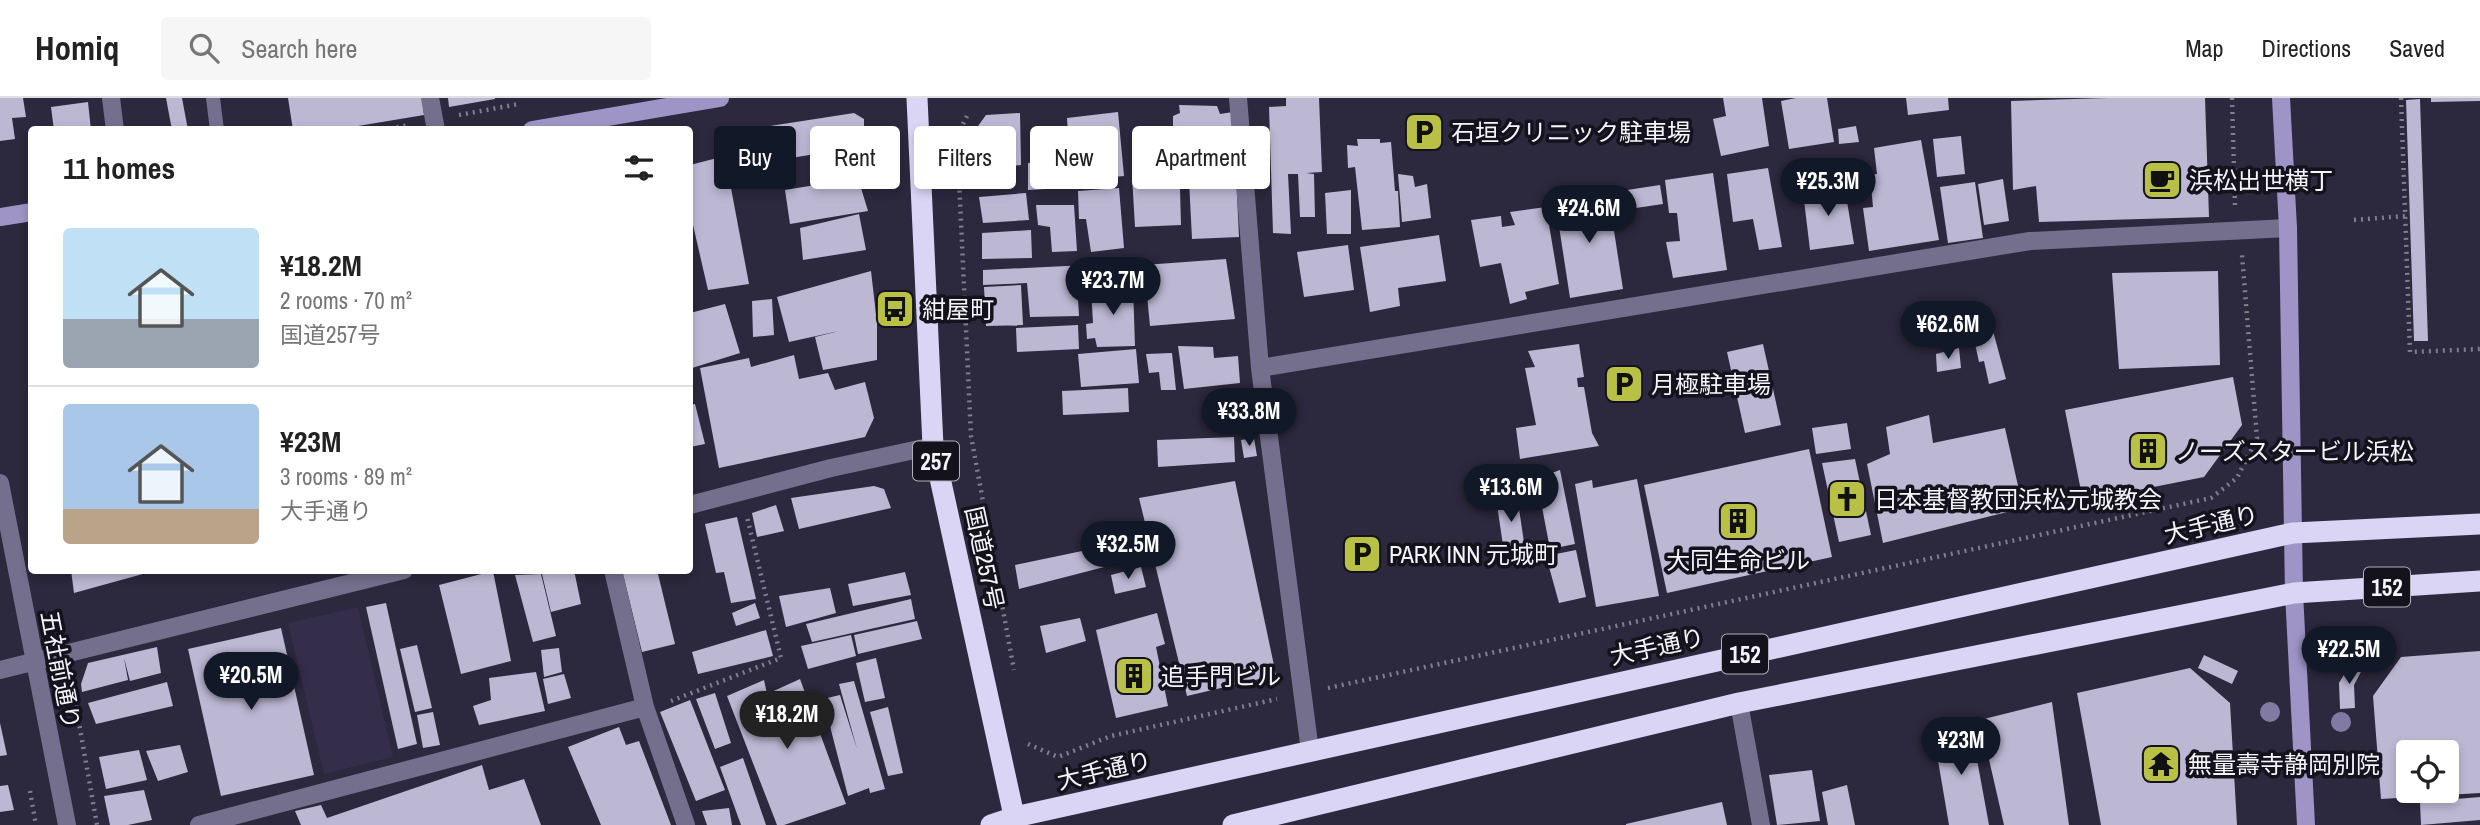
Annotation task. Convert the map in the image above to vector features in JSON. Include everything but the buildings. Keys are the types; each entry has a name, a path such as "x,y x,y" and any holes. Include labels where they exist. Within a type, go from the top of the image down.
{"highway":[{"name":"国道257号","path":"917,98 933,446 1015,821"},
{"name":"大手通り","path":"991,825 1310,751 2293,533 2480,524"},
{"name":"152","path":"1233,825 1740,703 2294,593 2480,581"}],"street":[{"path":"111,98 114,126"},
{"path":"430,98 435,125"},
{"path":"556,126 720,98"},
{"path":"1238,98 1260,368 1310,751"},
{"path":"2281,98 2288,228 2294,593 2306,825"},
{"path":"0,217 28,213"},
{"path":"1260,368 2030,241 2288,228"},
{"path":"693,504 831,468 933,446"},
{"name":"五社前通り","path":"0,483 67,825"},
{"path":"0,670 388,574"},
{"path":"614,574 645,707 686,825"},
{"path":"1740,703 1761,825"},
{"path":"199,825 645,707"}],"lane":[{"path":"213,98 217,126"}],"path":[{"path":"506,98 508,106"},
{"path":"2232,98 2236,209"},
{"path":"2401,98 2410,352 2480,349"},
{"path":"435,125 531,102"},
{"path":"967,116 957,136 971,436 1016,678"},
{"path":"2354,220 2405,216"},
{"path":"1321,690 2211,498 2237,478 2257,438 2241,244"},
{"path":"669,701 781,658 744,506"},
{"path":"66,653 97,825"},
{"path":"1026,732 1028,745 1058,757 1111,736 1288,696"}],"shaded area":[{"path":"358,607 393,757 324,774 288,623"}],"place":[{"name":"石垣クリニック駐車場","path":"1424,132"},
{"name":"浜松出世横丁","path":"2162,180"},
{"name":"紺屋町","path":"895,309"},
{"name":"月極駐車場","path":"1624,384"},
{"name":"ノーズスタービル浜松","path":"2148,451"},
{"name":"日本基督教団浜松元城教会","path":"1847,499"},
{"name":"大同生命ビル","path":"1738,521"},
{"name":"PARK INN 元城町","path":"1362,554"},
{"name":"追手門ビル","path":"1134,676"},
{"name":"無量壽寺静岡別院","path":"2161,764"}]}
